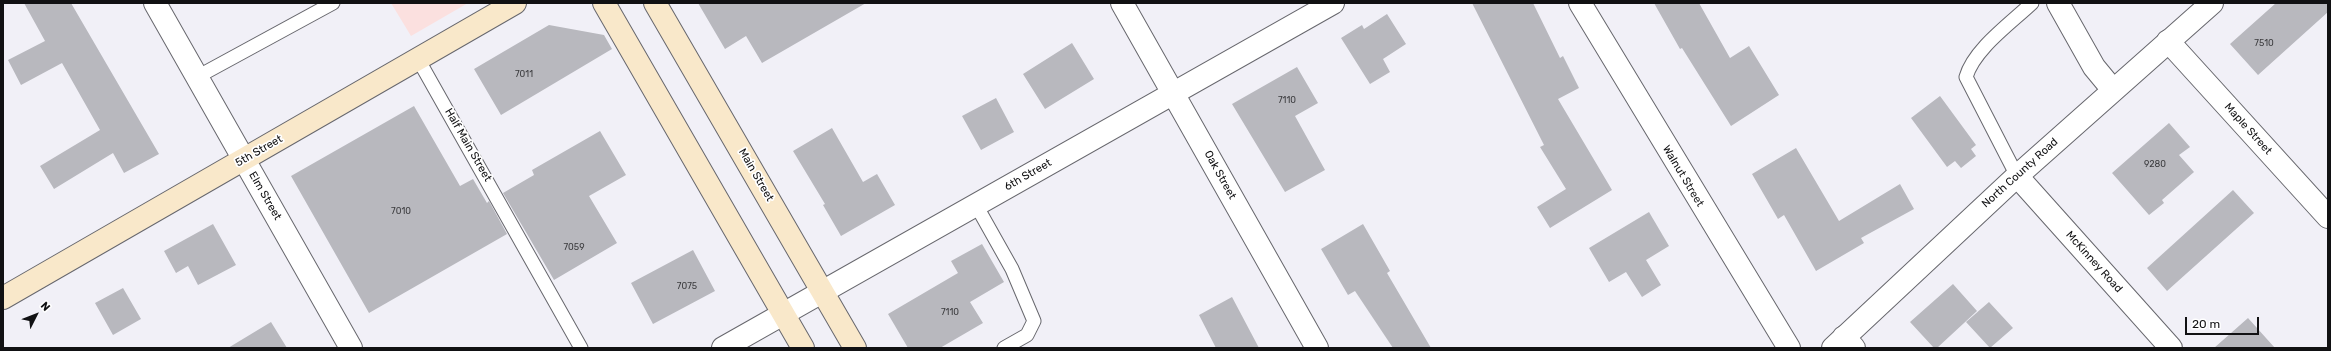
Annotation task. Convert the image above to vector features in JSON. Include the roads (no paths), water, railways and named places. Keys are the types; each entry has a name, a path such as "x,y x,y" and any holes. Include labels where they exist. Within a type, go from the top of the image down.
{"main road":[{"name":"5th Street","path":"3,298 515,3"},
{"path":"604,3 803,348"},
{"name":"Main Street","path":"655,3 855,348"}],"street":[{"name":"Elm Street","path":"155,3 351,348"},
{"name":"Oak Street","path":"1122,3 1317,348"},
{"name":"6th Street","path":"723,348 1333,3"},
{"name":"Walnut Street","path":"1580,3 1789,348"},
{"path":"2058,3 2094,67 2113,90"},
{"name":"North County Road","path":"1844,344 2017,176 2212,3"},
{"name":"Maple Street","path":"2168,42 2328,217"},
{"name":"McKinney Road","path":"2017,176 2171,348"}],"lane":[{"path":"197,77 333,3"},
{"path":"2017,176 1966,77 1970,65 1977,54 2032,3"},
{"name":"Half Main Street","path":"418,59 517,232 538,273 582,348"},
{"path":"976,205 1012,269 1034,321 1027,335 1004,348"}]}
